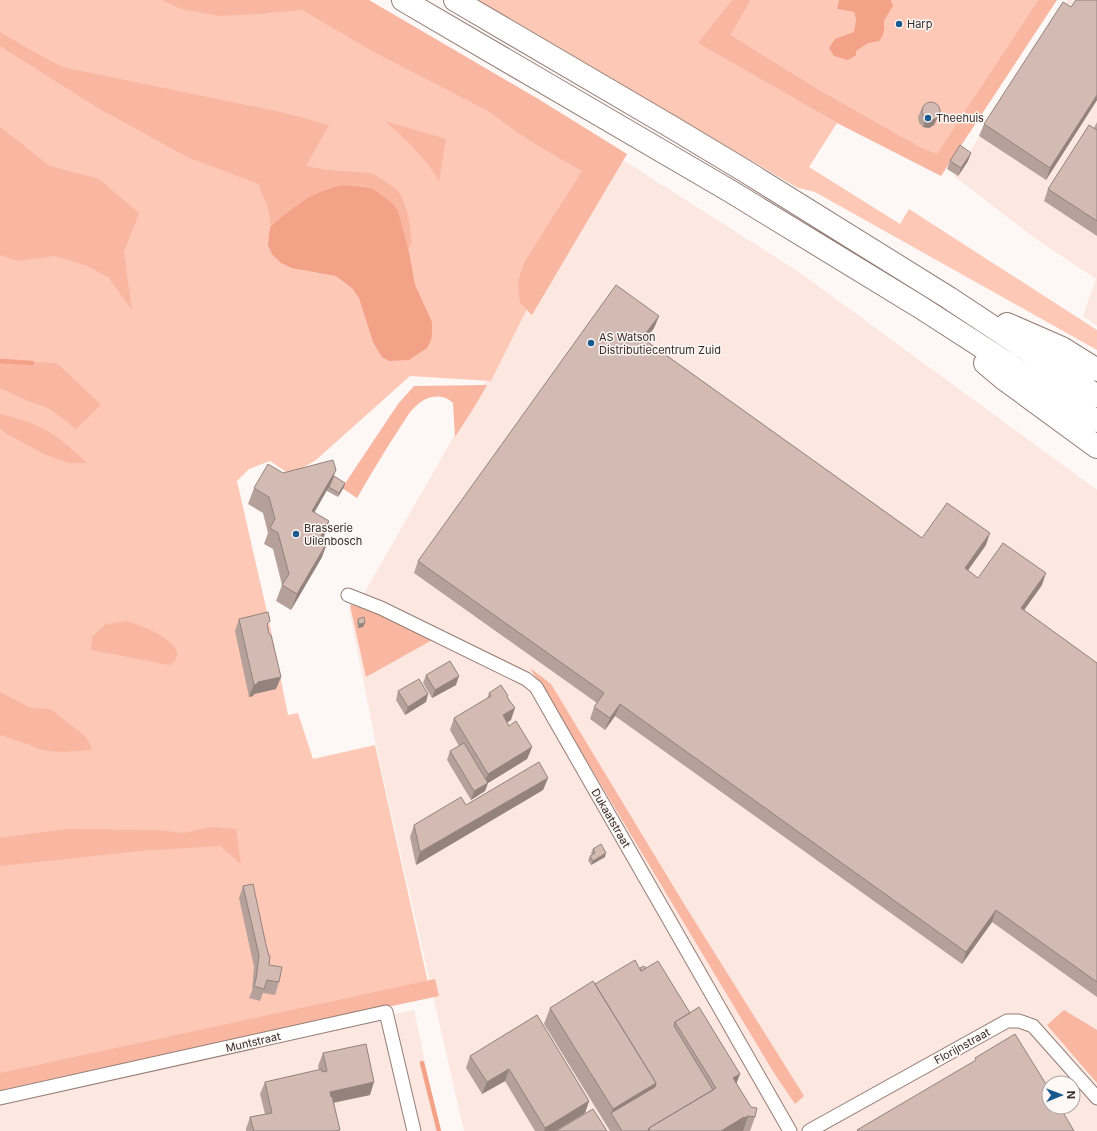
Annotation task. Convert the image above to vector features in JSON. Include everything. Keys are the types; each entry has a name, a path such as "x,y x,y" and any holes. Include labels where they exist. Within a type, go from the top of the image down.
{"highway":[{"path":"403,0 730,191 920,307 1097,422"},
{"path":"455,0 677,130 949,298 1097,396"},
{"path":"949,298 1062,348 1097,370"},
{"path":"920,307 1004,379 1097,447"}],"street":[{"name":"Dukaatstraat","path":"348,595 381,608 526,679 536,687 790,1131"},
{"name":"Muntstraat","path":"0,1098 386,1012 414,1131"},
{"name":"Florijnstraat","path":"809,1131 1007,1021 1019,1021 1033,1026 1097,1098"}],"shaded area":[{"path":"0,0 332,0 618,158 531,301 491,381 410,376 316,460 299,470 286,472 270,461 249,469 237,481 270,625 288,715 298,713 313,759 375,745 429,987 0,1091"},
{"path":"162,0 369,0 540,100 627,154 532,315 520,303 518,281 525,261 582,171 523,136 490,112 374,52 302,10 219,16 181,9"},
{"path":"477,0 732,0 699,43 837,123 809,167 900,224 909,209 1097,330 1097,350 815,192 798,188"},
{"path":"732,0 751,0 731,35 818,89 922,148 937,154 1038,0 1057,0 941,176 837,123 698,43"},
{"path":"751,0 839,0 837,9 854,12 856,20 868,42 871,42 884,30 884,21 893,6 891,0 1038,0 937,155 818,89 731,35"},
{"path":"839,0 891,0 893,6 884,21 884,30 879,41 868,43 856,51 856,55 848,60 834,56 829,48 835,39 854,32 856,20 854,12 837,9"},
{"path":"1067,0 1097,0 1097,326 1083,316 1096,279 1036,239 954,176"},
{"path":"0,32 62,67 285,113 329,125 306,166 328,170 372,173 395,188 401,195 408,214 412,243 408,249 398,211 370,188 344,185 329,188 314,195 297,205 271,227 267,205 259,184 187,157 98,108 0,46"},
{"path":"385,121 446,139 439,181 421,156"},
{"path":"0,127 50,166 99,179 139,213 124,252 132,310 108,277 85,265 55,256 17,261 0,255"},
{"path":"615,155 799,272 1097,490 1097,1131 464,1131 378,755 349,608 358,604"},
{"path":"344,185 370,188 393,204 398,211 409,252 415,285 432,322 431,340 427,348 409,360 389,361 382,357 373,342 359,298 352,288 336,276 292,268 281,263 272,254 268,245 270,227 290,210 320,192"},
{"path":"0,361 57,363 101,405 76,429 50,409 0,388"},
{"path":"487,385 455,437 453,403 444,397 434,397 419,403 407,417 357,498 342,488 398,404 414,386"},
{"path":"0,414 29,422 56,436 87,463 69,463 46,455 5,433 0,428"},
{"path":"350,605 364,606 434,639 366,677"},
{"path":"127,621 164,637 172,644 176,651 176,658 170,665 91,650 92,637 106,624"},
{"path":"530,668 551,684 684,904 804,1096 795,1104 774,1073"},
{"path":"0,692 31,708 50,709 85,736 92,750 62,752 46,751 0,735"},
{"path":"211,827 236,829 241,864 220,846 140,851 0,866 0,838 66,829 158,830 184,833"},
{"path":"435,979 439,996 0,1090 0,1073"},
{"path":"414,1010 440,1131 0,1131 0,1097"},
{"path":"1064,1010 1097,1030 1097,1083 1047,1025"}],"building":[{"path":"1076,0 1097,0 1097,95 1050,168 984,124 1063,2 1071,7"},
{"path":"931,102 937,105 940,111 937,117 931,120 925,117 922,111 925,105"},
{"path":"1089,125 1097,130 1097,221 1048,189"},
{"path":"960,145 971,153 961,168 950,161"},
{"path":"616,285 659,316 642,338 922,538 947,503 990,533 965,568 978,578 1003,543 1046,573 1021,608 1097,663 1097,982 996,910 966,952 620,704 610,718 594,707 604,693 418,561"},
{"path":"333,460 336,470 312,511 329,521 321,536 328,541 297,594 282,585 289,574 278,533 270,528 275,519 269,497 254,488 268,464 283,473"},
{"path":"334,476 345,483 339,493 329,487"},
{"path":"268,612 270,621 267,624 269,634 271,635 281,677 258,682 254,685 239,619"},
{"path":"364,617 365,623 359,624 358,619"},
{"path":"450,661 459,676 435,690 426,675"},
{"path":"419,679 428,694 408,707 398,691"},
{"path":"501,685 515,708 503,715 509,726 516,721 532,747 488,774 454,718 491,696 489,693"},
{"path":"464,743 488,783 474,791 450,751"},
{"path":"539,762 548,778 420,852 414,825 461,797 466,805"},
{"path":"601,844 606,853 593,861 590,856 595,853 593,849"},
{"path":"253,884 266,945 270,956 269,965 282,967 279,982 267,980 264,989 254,986 259,955 243,886"},
{"path":"635,960 641,971 658,961 690,1013 675,1022 674,1026 713,1090 649,1128 648,1131 622,1131 611,1113 655,1087 656,1083 595,984"},
{"path":"644,966 646,968 641,971 640,968"},
{"path":"593,981 656,1083 613,1109 550,1008"},
{"path":"699,1007 740,1074 733,1078 751,1107 757,1108 755,1117 744,1117 721,1131 650,1131 649,1128 716,1088 675,1022"},
{"path":"537,1015 589,1101 545,1128 509,1069 487,1082 470,1056"},
{"path":"1015,1034 1041,1076 1041,1115 1065,1115 1074,1131 857,1130 976,1060 975,1058"},
{"path":"366,1044 374,1082 330,1092 340,1130 254,1131 250,1117 272,1113 265,1082 322,1069 322,1072 327,1071 323,1053"},
{"path":"593,1109 607,1131 556,1131"}],"waterway":[{"path":"0,361 32,363"},
{"path":"422,1063 439,1131"}],"place":[{"name":"Harp","path":"899,24"},
{"name":"Theehuis","path":"928,118"},
{"name":"AS Watson Distributiecentrum Zuid","path":"591,343"},
{"name":"Brasserie Uilenbosch","path":"296,534"}]}
